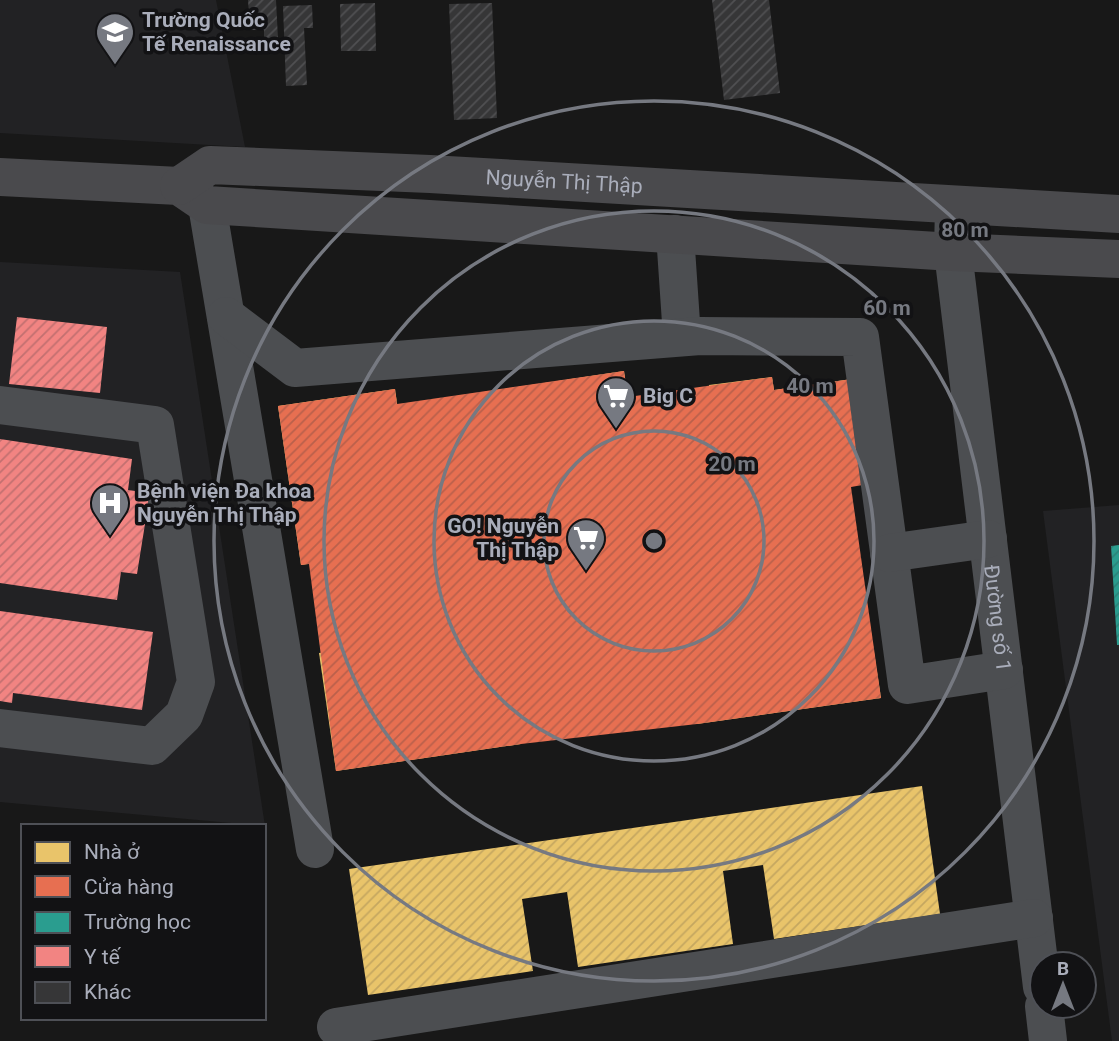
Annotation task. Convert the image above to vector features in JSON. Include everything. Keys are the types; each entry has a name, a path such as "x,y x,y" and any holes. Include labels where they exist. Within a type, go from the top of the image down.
{"main road":[{"name":"Nguyễn Thị Thập","path":"193,195 210,165 430,174 1119,214"},
{"path":"0,177 675,234 953,252 1119,259"}],"street":[{"path":"193,195 226,316 315,849"},
{"path":"953,252 954,205"},
{"path":"675,234 682,337"},
{"name":"Đường số 1","path":"953,252 1038,950"},
{"path":"226,316 295,368 682,337 860,337 907,685 1004,670"},
{"path":"0,405 155,425 196,682 184,715 152,746 0,728"},
{"path":"889,553 988,539"},
{"path":"336,1027 1034,918"},
{"path":"1046,1020 1048,1041"}],"shaded area":[{"name":"Trường Quốc Tế Renaissance","path":"0,0 216,0 245,147 0,133"},
{"name":"Bệnh viện Đa khoa Nguyễn Thị Thập","path":"0,262 180,272 265,824 0,802"},
{"path":"1119,505 1119,1041 1112,1041 1043,511"}],"building: Nhà ở":[{"path":"624,371 637,462 718,451 709,385 772,377 774,390 859,378 874,483 301,565 278,406 395,389 410,494 498,482 484,392"},
{"path":"863,580 881,698 697,724 679,608 742,598 745,620 808,611 805,588"},
{"path":"504,626 521,744 336,771 319,653 381,644 385,666 448,657 445,634"},
{"path":"922,786 940,914 774,939 763,865 723,871 733,944 578,967 567,892 522,899 533,971 368,995 349,869"}],"building: Cửa hàng":[{"name":"GO! Nguyễn Thị Thập","path":"624,371 628,397 772,377 774,390 859,378 874,483 851,487 881,698 697,724 521,744 336,771 309,564 301,565 278,406 395,389 397,404"}],"building: Trường học":[{"path":"1119,545 1119,645 1117,645 1111,546"}],"building: Y tế":[{"path":"17,317 107,327 100,393 9,384"},
{"path":"0,439 132,459 128,490 150,493 137,574 121,572 117,600 0,583"},
{"path":"0,611 153,632 142,710 13,693 12,703 0,701"}],"building: Khác":[{"path":"248,0 276,0 278,39 264,39 264,30 250,30"},
{"path":"712,0 769,0 780,93 724,100"},
{"path":"375,3 376,51 341,51 340,4"},
{"path":"492,3 497,118 454,120 449,4"},
{"path":"312,5 313,28 304,28 307,85 286,86 283,6"}],"place":[{"name":"Trường Quốc Tế Renaissance","path":"115,66"},
{"name":"Big C","path":"616,430"},
{"name":"Bệnh viện Đa khoa Nguyễn Thị Thập","path":"110,537"},
{"name":"GO! Nguyễn Thị Thập","path":"586,572"}]}
